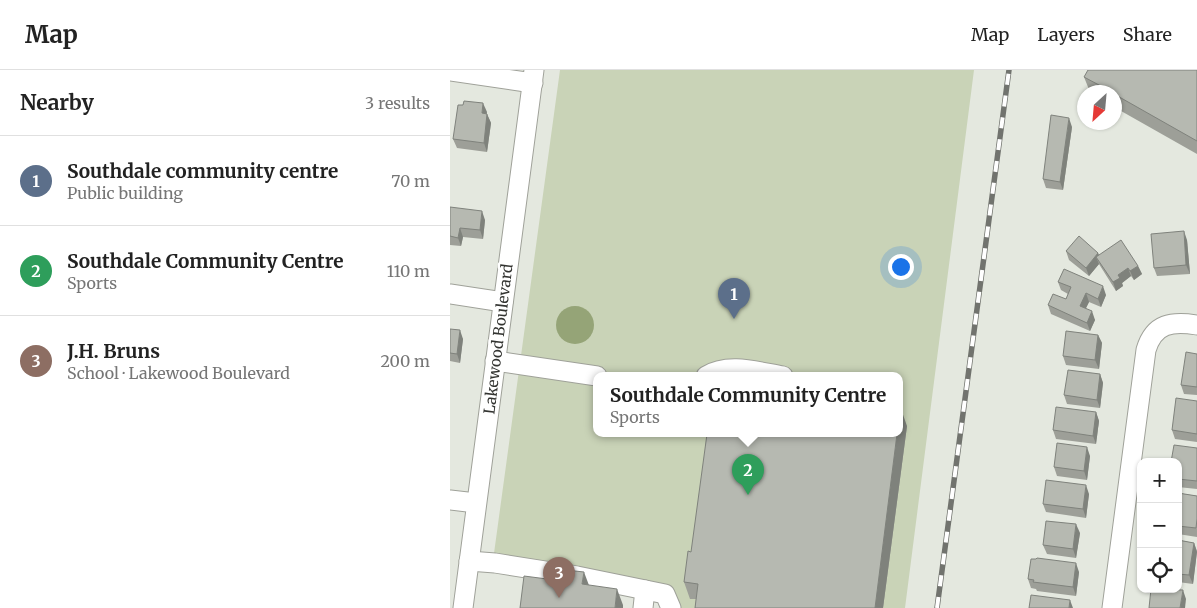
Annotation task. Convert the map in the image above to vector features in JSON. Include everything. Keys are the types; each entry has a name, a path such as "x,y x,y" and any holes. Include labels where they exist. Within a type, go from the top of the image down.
{"street":[{"path":"450,70 534,76"},
{"name":"Lakewood Boulevard","path":"463,608 534,76"},
{"path":"450,294 503,302"},
{"path":"1112,608 1146,350 1149,340 1159,328 1170,323 1197,325"},
{"path":"495,361 593,375"},
{"path":"716,372 724,369 740,369 758,372"},
{"path":"450,500 476,503"},
{"path":"469,560 577,576 644,599 665,594 671,608"}],"shaded area":[{"path":"560,70 974,70 905,608 678,608 678,602 492,568"},
{"path":"575,306 588,312 594,325 588,338 575,344 562,338 556,325 562,312"}],"building":[{"path":"1088,70 1197,70 1197,141 1122,99 1122,85 1099,85 1084,77"},
{"path":"464,101 483,103 482,113 487,114 484,143 453,139 458,105 463,105"},
{"path":"1051,115 1069,118 1060,182 1043,179"},
{"path":"450,207 482,211 480,230 460,228 458,238 450,236"},
{"path":"1184,231 1186,265 1154,268 1151,234"},
{"path":"1079,236 1098,253 1086,268 1066,251"},
{"path":"1121,240 1138,266 1130,271 1128,268 1118,275 1120,278 1113,282 1096,257"},
{"path":"1064,269 1103,286 1098,299 1086,293 1080,306 1092,311 1087,323 1048,305 1053,294 1066,299 1071,287 1058,282"},
{"path":"450,329 460,330 457,354 450,353"},
{"path":"1066,331 1098,335 1095,360 1063,356"},
{"path":"1186,352 1197,354 1197,387 1181,385"},
{"path":"1068,370 1100,374 1097,400 1064,395"},
{"path":"1176,398 1197,401 1197,434 1172,430"},
{"path":"1056,407 1096,412 1093,436 1053,430"},
{"path":"707,437 897,437 875,608 695,608 698,584 684,582 688,551 691,552"},
{"path":"1057,443 1087,447 1084,471 1054,467"},
{"path":"1174,445 1197,448 1197,481 1182,479 1182,458 1172,458"},
{"path":"1046,480 1086,485 1083,509 1043,504"},
{"path":"1182,494 1197,496 1196,528 1182,526"},
{"path":"1046,521 1076,524 1073,549 1043,545"},
{"path":"1182,541 1194,543 1189,575 1182,574"},
{"path":"1037,558 1076,563 1073,587 1033,582 1034,580 1028,579 1031,559"},
{"path":"548,568 584,572 582,584 617,589 615,608 520,608 524,576 547,579"},
{"path":"1183,590 1180,608 1149,608 1151,593 1182,593"},
{"path":"1031,595 1070,600 1069,608 1029,608"}],"railway":[{"path":"937,608 1009,70"}],"place":[{"name":"Southdale community centre","path":"734,319"},
{"name":"Southdale Community Centre","path":"748,495"},
{"name":"J.H. Bruns","path":"559,598"}]}
